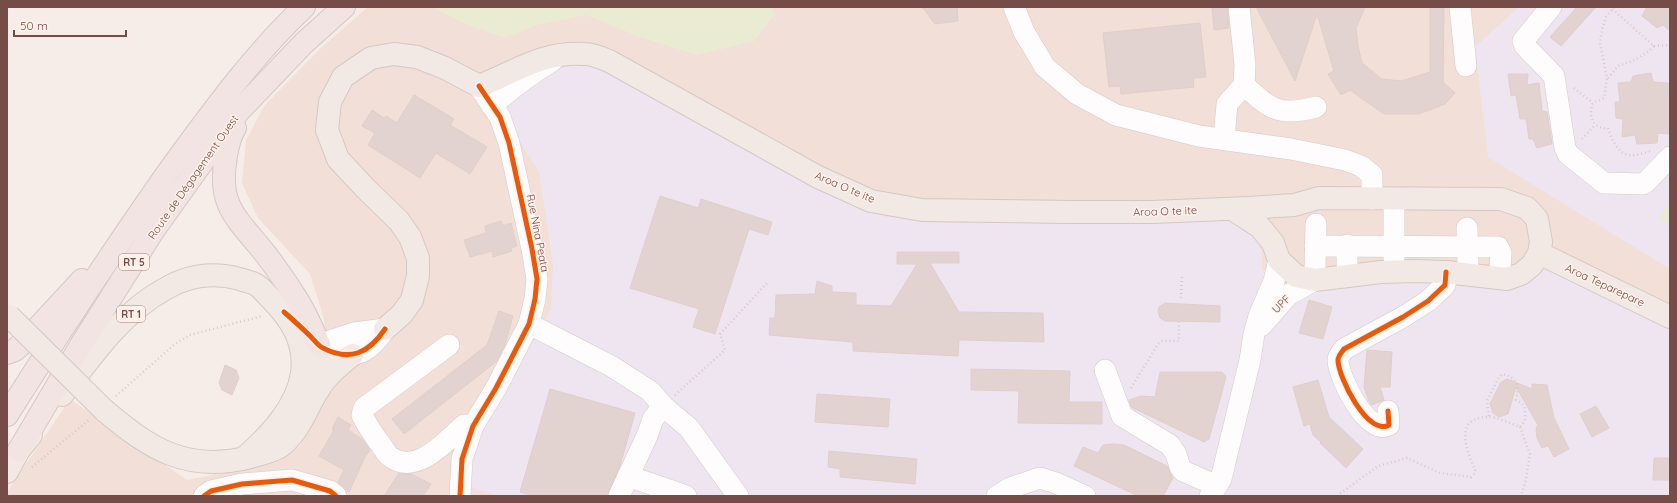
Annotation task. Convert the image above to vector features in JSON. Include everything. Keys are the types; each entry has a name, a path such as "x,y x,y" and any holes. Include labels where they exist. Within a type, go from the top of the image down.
{"highway":[{"name":"Route de Dégagement Ouest","path":"7,415 58,333 122,237 214,109 248,66 290,20 304,7"},
{"name":"Route de Dégagement Ouest","path":"19,450 81,345 154,231 238,112 264,83 304,43 344,7"},
{"path":"264,83 229,136 224,168 224,186 229,205 238,222 260,247 307,314 310,351"},
{"path":"7,353 15,350 32,334 122,237"}],"main road":[{"name":"Rue Nina Peata","path":"385,329 402,314 412,300 418,276 418,258 410,237 398,221 338,159 327,130 330,102 343,77 371,58 394,54 424,60 445,68 479,86"},
{"name":"Aroa O te ite","path":"479,86 501,78 540,58 562,54 587,54 609,61 818,176 871,201 922,210 994,212 1153,212 1294,205 1319,198 1501,199 1527,208 1537,218 1541,242 1539,253"},
{"path":"1276,251 1277,225 1294,205"},
{"path":"1232,209 1260,227 1276,251 1296,276 1315,274 1446,272 1507,279 1521,274 1532,265 1539,253"},
{"name":"Aroa Teparepare","path":"1539,253 1670,317"},
{"name":"RT 1","path":"17,471 19,450 107,338 142,302 165,288 183,280 199,276 214,275 230,276 256,284 284,312 297,333 302,348 310,351 293,399 282,417 261,443 243,459"},
{"path":"8,315 102,409 130,432 157,449 181,458 202,462 220,462 243,459 265,453 281,446 306,415 319,388 332,373 352,355"},
{"path":"310,351 320,359 319,388"}],"street":[{"path":"1014,7 1024,32 1039,60 1045,67 1077,94 1116,115 1199,136 1299,150 1345,160 1361,166 1372,175 1383,199 1394,246 1394,272"},
{"path":"1224,139 1227,104 1244,85 1245,65 1239,7"},
{"path":"1460,7 1466,66"},
{"path":"1551,7 1523,41 1525,46 1554,76 1565,148 1568,154 1604,183 1636,184 1643,184 1647,181 1662,154"},
{"path":"492,106 530,75 562,54"},
{"path":"1244,85 1268,106 1288,112 1302,111 1316,107"},
{"name":"Rue Nina Peata","path":"460,496 462,459 473,426 496,388 529,324 535,299 536,279 532,249 509,144 500,117 479,86"},
{"path":"1315,274 1316,224"},
{"path":"1315,246 1347,255 1394,246 1498,247 1501,253 1500,268"},
{"path":"1105,370 1122,416 1170,445 1176,454 1182,470 1214,491 1221,479 1228,453 1250,360 1258,316 1274,281 1276,251"},
{"path":"1388,411 1389,425 1385,427 1379,426 1369,420 1352,399 1341,376 1338,358 1344,349 1403,317 1428,301 1445,285 1446,272"},
{"name":"UPF","path":"1254,334 1288,295 1315,274"},
{"path":"529,324 611,366 650,391 663,406 689,428 734,494"},
{"path":"310,351 354,333 385,329"},
{"path":"310,351 322,348 343,355 352,355 371,346 378,340 385,329"},
{"path":"449,345 364,408 362,415 389,456 401,462 416,462 435,451 464,425 473,426"},
{"path":"619,496 647,436 653,419 663,406"},
{"path":"628,476 686,496"},
{"path":"997,496 1010,488 1040,478 1056,483 1085,496"},
{"path":"204,496 211,491 242,484 292,480 330,491 336,496"}],"path":[{"path":"1654,46 1612,8 1606,18 1600,43 1607,78 1604,98 1593,104 1590,111 1593,123 1603,128 1608,128 1611,138 1617,147 1629,156 1662,154"},
{"path":"1607,78 1618,66 1635,60 1654,46 1670,45"},
{"path":"1181,298 1182,274"},
{"path":"663,406 725,350 720,334 768,282"},
{"path":"17,471 102,409 175,344 190,335 276,312 284,312"},
{"path":"1119,407 1158,344 1162,341 1179,341 1179,322"},
{"path":"1489,416 1487,401 1502,374 1509,376 1515,380 1518,390 1516,400 1524,406 1525,421 1520,426"},
{"path":"1337,496 1378,466 1407,458 1440,473 1471,477 1475,470 1465,442 1465,431 1470,423 1480,418 1489,416 1520,426"},
{"path":"1520,426 1530,454 1522,496"}],"shaded area":[{"path":"368,7 1670,7 1670,496 7,496 7,492 70,399 187,480 253,467 299,447 329,394 324,319 310,274 258,218 242,183 246,140 265,105 322,47"},
{"path":"1519,7 1670,7 1670,269 1488,157 1475,47"},
{"path":"579,57 851,203 886,217 947,223 1230,216 1255,234 1262,254 1262,270 1305,288 1450,278 1544,261 1670,324 1670,496 499,496 467,486 478,433 529,346 540,333 551,308 553,265 539,172 498,106 542,73"}],"green space":[{"path":"432,7 771,7 775,14 754,41 697,55 637,36 586,15 537,25 505,38 466,24"},
{"path":"1670,203 1670,227 1658,217"}],"building":[{"path":"922,7 957,7 958,21 935,24"},
{"path":"1212,7 1227,7 1229,28 1214,30"},
{"path":"1256,7 1365,7 1356,28 1362,63 1382,79 1401,81 1430,72 1430,7 1444,7 1443,82 1455,93 1445,104 1419,114 1384,114 1350,90 1341,95 1328,74 1334,71 1317,14 1295,81"},
{"path":"1577,7 1596,7 1561,46 1550,37"},
{"path":"1647,7 1670,7 1670,31 1663,25 1657,28 1642,16"},
{"path":"1200,23 1206,77 1193,78 1194,87 1121,94 1120,86 1109,87 1103,33"},
{"path":"1651,73 1653,82 1668,83 1670,93 1670,134 1658,133 1657,143 1637,144 1635,135 1622,137 1623,119 1616,118 1615,102 1620,102 1618,83 1631,82 1633,76"},
{"path":"1508,74 1528,74 1527,85 1539,83 1542,111 1547,112 1552,144 1537,148 1533,139 1529,139 1526,118 1520,119 1516,95 1511,96"},
{"path":"414,95 454,119 450,125 487,147 470,174 436,153 420,178 368,145 375,133 362,126 372,110 384,118 386,116 397,123"},
{"path":"660,196 698,208 701,199 772,222 768,235 749,229 715,334 693,327 699,309 630,288"},
{"path":"501,221 503,226 511,223 517,246 511,248 512,251 493,257 492,251 470,257 464,240 486,233 485,226"},
{"path":"897,252 959,252 959,263 930,263 959,312 1043,313 1044,342 959,340 958,356 853,351 853,342 769,335 770,318 775,318 776,295 815,294 817,281 832,286 832,292 856,293 856,305 891,306 917,264 897,264"},
{"path":"1309,300 1332,307 1323,339 1299,333"},
{"path":"1165,303 1220,306 1220,322 1165,321 1160,318 1158,311 1159,307"},
{"path":"499,311 513,316 505,344 497,361 404,434 392,419 487,345"},
{"path":"1367,350 1392,352 1390,387 1380,387 1384,400 1372,405 1364,387"},
{"path":"225,365 236,370 239,378 232,395 222,390 219,383"},
{"path":"971,369 1070,371 1069,402 1102,402 1102,424 1018,423 1019,391 971,390"},
{"path":"1160,372 1222,372 1226,377 1209,439 1204,442 1131,407 1129,400 1141,396 1155,397"},
{"path":"1507,379 1532,389 1532,384 1547,385 1554,418 1569,449 1554,457 1548,446 1542,448 1537,438 1536,428 1538,425 1516,387 1508,414 1499,417 1493,413 1490,404 1501,382"},
{"path":"1318,380 1329,417 1363,449 1346,468 1313,435 1310,424 1304,426 1293,387"},
{"path":"550,389 635,413 620,466 607,496 533,496 520,492"},
{"path":"817,394 890,399 888,427 815,422"},
{"path":"1596,406 1609,428 1592,437 1580,414"},
{"path":"338,417 351,425 348,430 362,439 370,450 365,457 349,492 338,482 344,470 319,456 334,430 332,429"},
{"path":"1103,445 1124,445 1167,466 1173,478 1163,496 1138,496 1074,466 1083,447 1098,453"},
{"path":"829,451 917,459 915,484 840,477 840,469 828,467"},
{"path":"1654,458 1670,458 1670,480 1653,480"},
{"path":"399,473 411,474 431,484 423,496 384,496"}],"cycle path":[{"path":"460,496 462,459 473,426 496,388 529,324 535,299 537,279 509,143 500,117 479,86"},
{"path":"1388,411 1389,425 1381,426 1372,422 1364,414 1356,403 1343,379 1339,368 1339,357 1344,349 1403,317 1428,301 1445,285 1446,272"},
{"path":"284,312 321,347 342,354 358,353 365,349 372,344 385,329"},
{"path":"204,496 211,491 242,484 292,480 330,491 336,496"}]}
